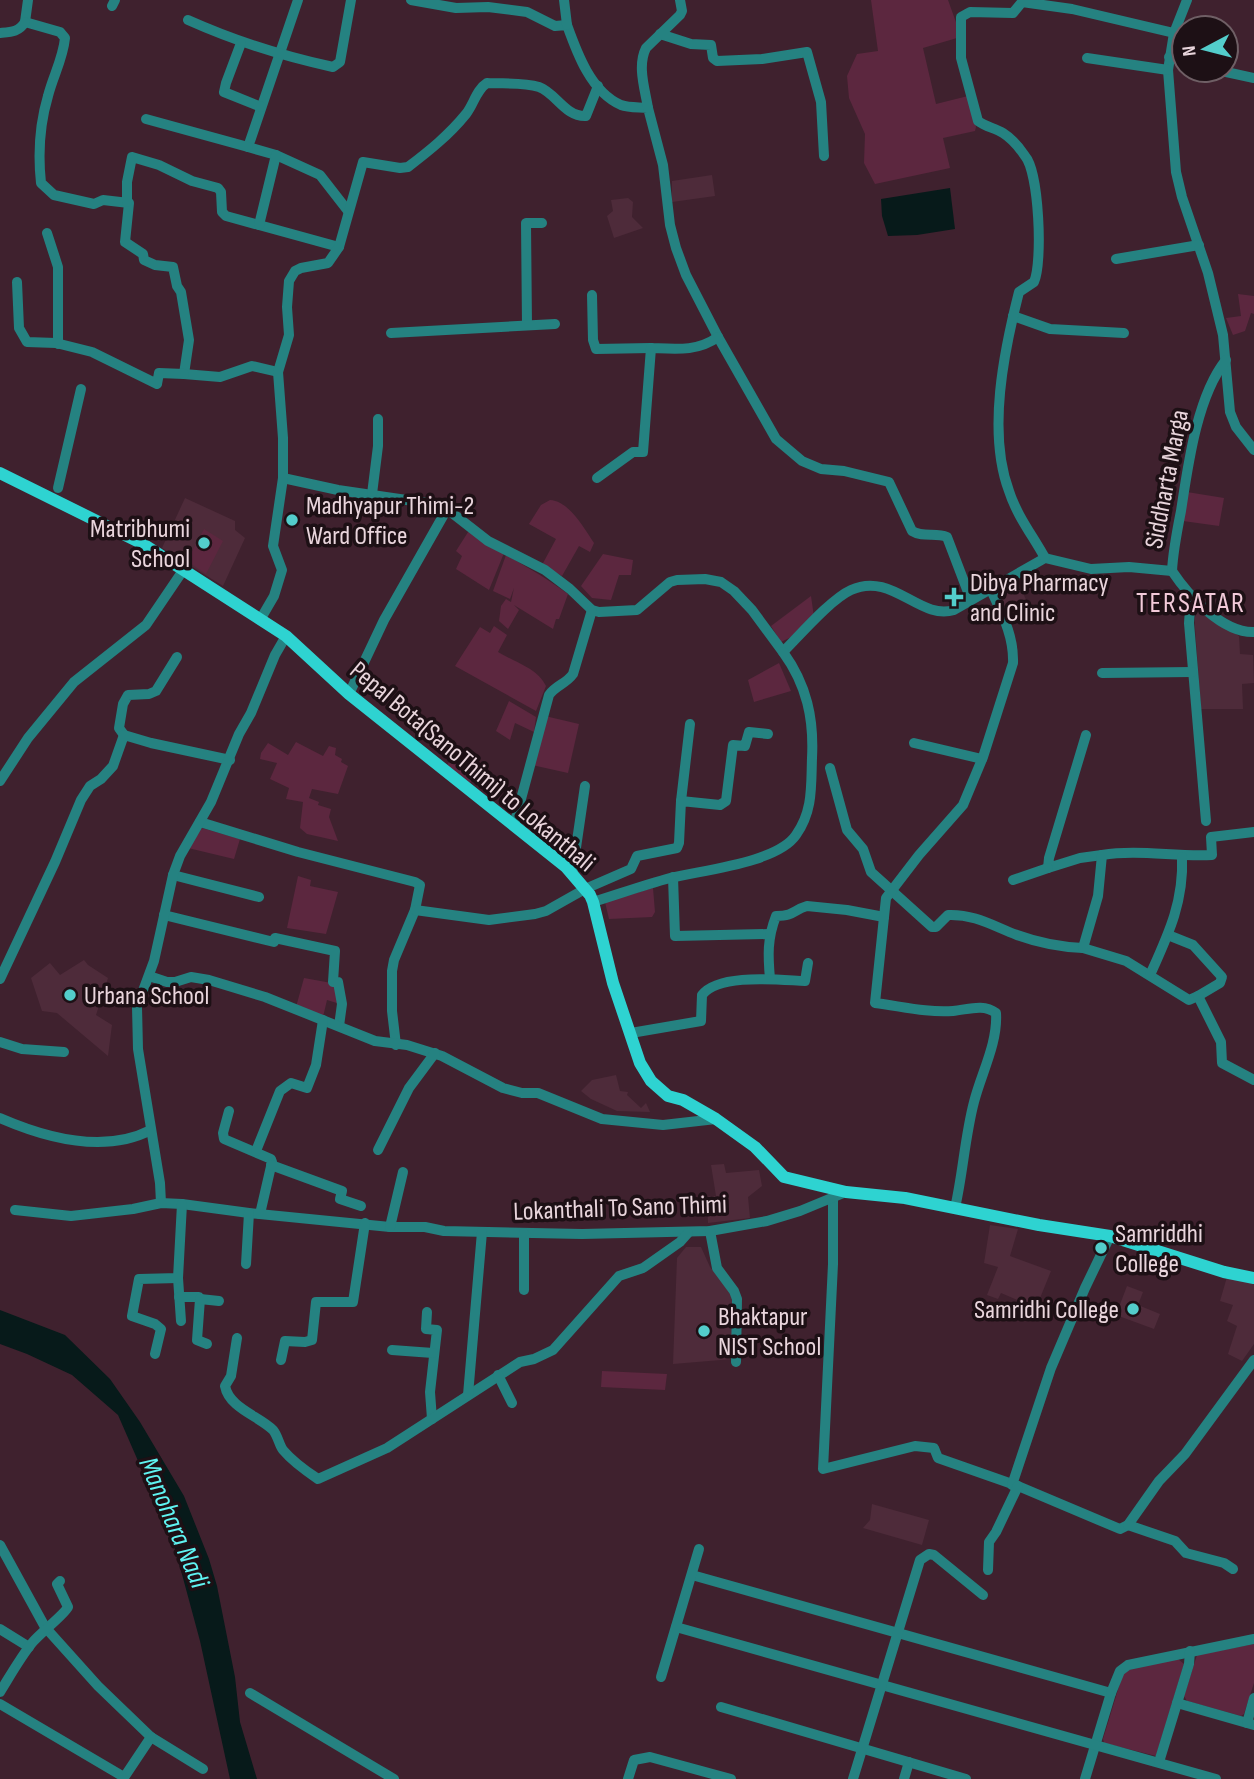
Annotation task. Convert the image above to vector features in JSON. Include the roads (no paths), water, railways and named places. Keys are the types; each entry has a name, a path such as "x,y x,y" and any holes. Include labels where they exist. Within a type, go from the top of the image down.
{"main road":[{"name":"Pepal Bota(SanoThimi) to Lokanthali","path":"0,473 55,502 121,531 286,636 349,694 514,825 572,875 593,902 606,961 640,1063 651,1080 668,1096 683,1100 716,1119 755,1147 784,1177 846,1192"},
{"name":"Lokanthali To Sano Thimi","path":"846,1192 905,1198 1110,1236 1224,1272 1254,1278"}],"street":[{"path":"0,33 14,32 21,28 25,22 28,0"},
{"path":"248,147 298,0"},
{"path":"188,20 241,43 329,66 337,65 351,0"},
{"path":"411,0 527,12 555,26 567,24"},
{"path":"564,0 567,24 582,61 598,86 624,107 648,108"},
{"path":"680,0 680,15 642,55 642,70 648,108 663,165 670,225 687,275 718,337 776,439 802,461 821,469 856,473 889,482 912,531 918,534 942,534 947,537 971,600"},
{"path":"1045,558 1021,520 1009,491 1002,459 999,407 1019,292 1034,282 1039,267 1039,231 1031,166 1028,158 1012,140 978,121 961,58 961,18 970,12 1013,13 1022,2 1072,9 1170,32"},
{"path":"25,22 60,32 65,38 60,63 48,96 42,128 41,183 54,195 94,204 103,200 127,202"},
{"path":"660,34 691,44 710,45 713,58 717,61 762,59 807,52 821,102 824,156"},
{"path":"241,43 224,92 261,107"},
{"path":"1170,52 1168,70 1176,172 1210,282 1226,360 1230,412 1236,427 1254,450"},
{"path":"1087,58 1168,70"},
{"path":"260,620 274,596 282,570 273,546 283,478 278,372 289,335 287,299 292,275 300,268 328,263 339,247 363,162 408,167 447,136 488,83 541,88 569,111 580,116 586,116 598,86"},
{"path":"146,119 276,155 323,178 348,211"},
{"path":"259,225 276,155"},
{"path":"184,374 188,330 173,267 155,265 144,260 144,254 125,242 130,206 127,202 127,182 132,157 159,165 192,181 218,188 224,215 339,247"},
{"path":"527,325 526,223 542,223"},
{"path":"47,233 58,267 58,344"},
{"path":"1116,259 1199,245"},
{"path":"17,282 19,328 27,342 58,344 104,357 157,384 159,373 220,377 252,366 278,372"},
{"path":"592,295 593,341 596,349 687,349 708,344 718,337"},
{"path":"1013,316 1050,329 1124,333"},
{"path":"391,333 555,324"},
{"path":"597,478 633,452 643,452 651,348"},
{"name":"Siddharta Marga","path":"1172,571 1189,458 1217,372 1226,360"},
{"path":"58,488 81,390"},
{"path":"372,494 378,446 378,419"},
{"path":"283,478 427,503 447,509 488,541 545,570 592,610 637,610 677,579 713,580 729,586 741,598 783,652 799,677 812,723 810,808 795,838 772,852 742,863 673,877 593,902"},
{"path":"349,694 384,620 447,509"},
{"path":"783,652 840,596 853,589 876,587 894,590 931,611 954,610 1045,558 1091,569 1129,567 1172,571 1196,601 1231,628 1246,633 1254,632"},
{"path":"1,774 76,679 146,625 184,569"},
{"path":"955,1208 973,1104 996,1024 996,1013 978,1007 935,1011 875,1003 884,904 891,890 963,804 982,759 1013,663 1014,652 1009,628 991,590"},
{"path":"1196,601 1189,609 1189,614 1206,821"},
{"path":"514,825 550,695 555,687 568,681 573,674 592,610"},
{"path":"161,1203 152,1130 140,1067 137,1007 149,976 173,875 187,841 200,822 230,760 239,734 286,636"},
{"path":"177,657 156,691 149,694 131,694 126,698 118,728 124,735 151,743 230,760"},
{"path":"1102,673 1192,672"},
{"path":"415,910 489,920 546,911 632,867 637,856 677,848 690,724"},
{"path":"681,801 720,805 726,801 733,744 745,746 749,732 768,734"},
{"path":"0,979 81,800 90,786 101,779 113,765 124,735"},
{"path":"1048,868 1086,735"},
{"path":"914,743 982,759"},
{"path":"830,768 847,830 863,849 871,873 932,927 936,927 948,915 982,919 1016,935 1054,946 1083,948 1126,961 1189,1000 1220,983 1222,977 1193,945 1168,935"},
{"path":"572,875 585,786"},
{"path":"200,822 298,852 415,882 420,886 415,910 392,971 392,1011 396,1045"},
{"path":"1013,880 1048,868 1119,852 1182,857 1212,855 1211,836 1254,832"},
{"path":"632,850 632,867"},
{"path":"1083,948 1098,896 1102,855"},
{"path":"1150,975 1168,935 1183,882 1182,857"},
{"path":"173,875 259,898"},
{"path":"673,877 675,936 769,934"},
{"path":"770,979 767,950 769,934 776,916 793,915 807,906 847,910 884,918"},
{"path":"164,915 274,942 275,938 335,951 333,982 338,982 342,1004 339,1026"},
{"path":"631,1033 701,1021 702,995 713,986 747,980 805,981 808,963"},
{"path":"149,976 167,982 191,977 209,980 265,997 376,1041 435,1053 503,1088 522,1093 538,1093 602,1119 663,1125 716,1119"},
{"path":"1198,996 1221,1042 1222,1063 1254,1080"},
{"path":"256,1151 280,1091 291,1083 307,1088 320,1047 323,1020"},
{"path":"0,1042 22,1049 64,1052"},
{"path":"378,1150 409,1088 435,1053"},
{"path":"229,1111 224,1139 271,1158 255,1214 246,1264"},
{"path":"0,1118 48,1135 102,1143 152,1130"},
{"path":"271,1165 342,1191 340,1199 361,1206"},
{"path":"390,1227 403,1172"},
{"name":"Lokanthali To Sano Thimi","path":"15,1210 71,1216 161,1203 390,1227 425,1227 444,1231 688,1233 767,1221 846,1192"},
{"path":"833,1197 833,1264 822,1469 915,1446 929,1446 934,1448 938,1458 1015,1485 1120,1529 1128,1525 1159,1481 1206,1427 1254,1360"},
{"path":"180,1321 178,1278 182,1204"},
{"path":"281,1360 284,1342 312,1340 316,1302 353,1302 365,1223"},
{"path":"710,1231 717,1268 737,1299 736,1362"},
{"path":"468,1395 482,1232"},
{"path":"524,1233 524,1290"},
{"path":"237,1338 231,1376 225,1390 233,1401 274,1431 281,1448 299,1466 318,1479 387,1448 520,1362 553,1350 619,1276 643,1268 688,1233"},
{"path":"988,1570 989,1542 996,1532 1015,1485 1051,1368 1084,1288 1110,1236"},
{"path":"155,1354 160,1329 158,1325 132,1316 136,1285 139,1279 178,1278"},
{"path":"179,1297 219,1301"},
{"path":"200,1299 197,1340 207,1344"},
{"path":"426,1312 426,1329 436,1330 430,1392 432,1419"},
{"path":"392,1350 433,1353"},
{"path":"498,1376 512,1403"},
{"path":"1128,1525 1175,1541 1186,1553 1224,1563 1234,1569"},
{"path":"0,1545 46,1628 98,1686 151,1737 203,1769"},
{"path":"662,1677 699,1549"},
{"path":"853,1779 922,1556 934,1555 983,1595"},
{"path":"692,1575 1111,1693"},
{"path":"0,1692 29,1647 46,1628 66,1612 68,1607 57,1584 60,1581"},
{"path":"676,1627 1216,1779"},
{"path":"0,1629 29,1647"},
{"path":"1085,1779 1111,1693 1124,1667 1254,1639"},
{"path":"1159,1762 1189,1664 1190,1651"},
{"path":"250,1693 394,1779"},
{"path":"1177,1703 1251,1724 1254,1698"},
{"path":"0,1704 124,1778 151,1737"},
{"path":"721,1707 966,1779"},
{"path":"628,1779 634,1760 650,1757 731,1779"},
{"path":"904,1779 909,1762"}],"water":[{"path":"950,188 955,229 888,236 882,216 881,199"},
{"name":"Manohara Nadi","path":"0,1310 65,1335 110,1379 140,1422 184,1496 217,1586 235,1677 240,1722 257,1779 230,1779 200,1641 173,1541 118,1415 72,1375 0,1344"}],"place":[{"name":"Madhyapur Thimi-2 Ward Office","path":"292,520"},
{"name":"Matribhumi School","path":"204,543"},
{"name":"Dibya Pharmacy and Clinic","path":"954,597"},
{"name":"Urbana School","path":"70,995"},
{"name":"Samriddhi College","path":"1101,1248"},
{"name":"Samridhi College","path":"1133,1309"},
{"name":"Bhaktapur NIST School","path":"704,1331"}],"district":[{"name":"TERSATAR","path":"1191,602"}]}
